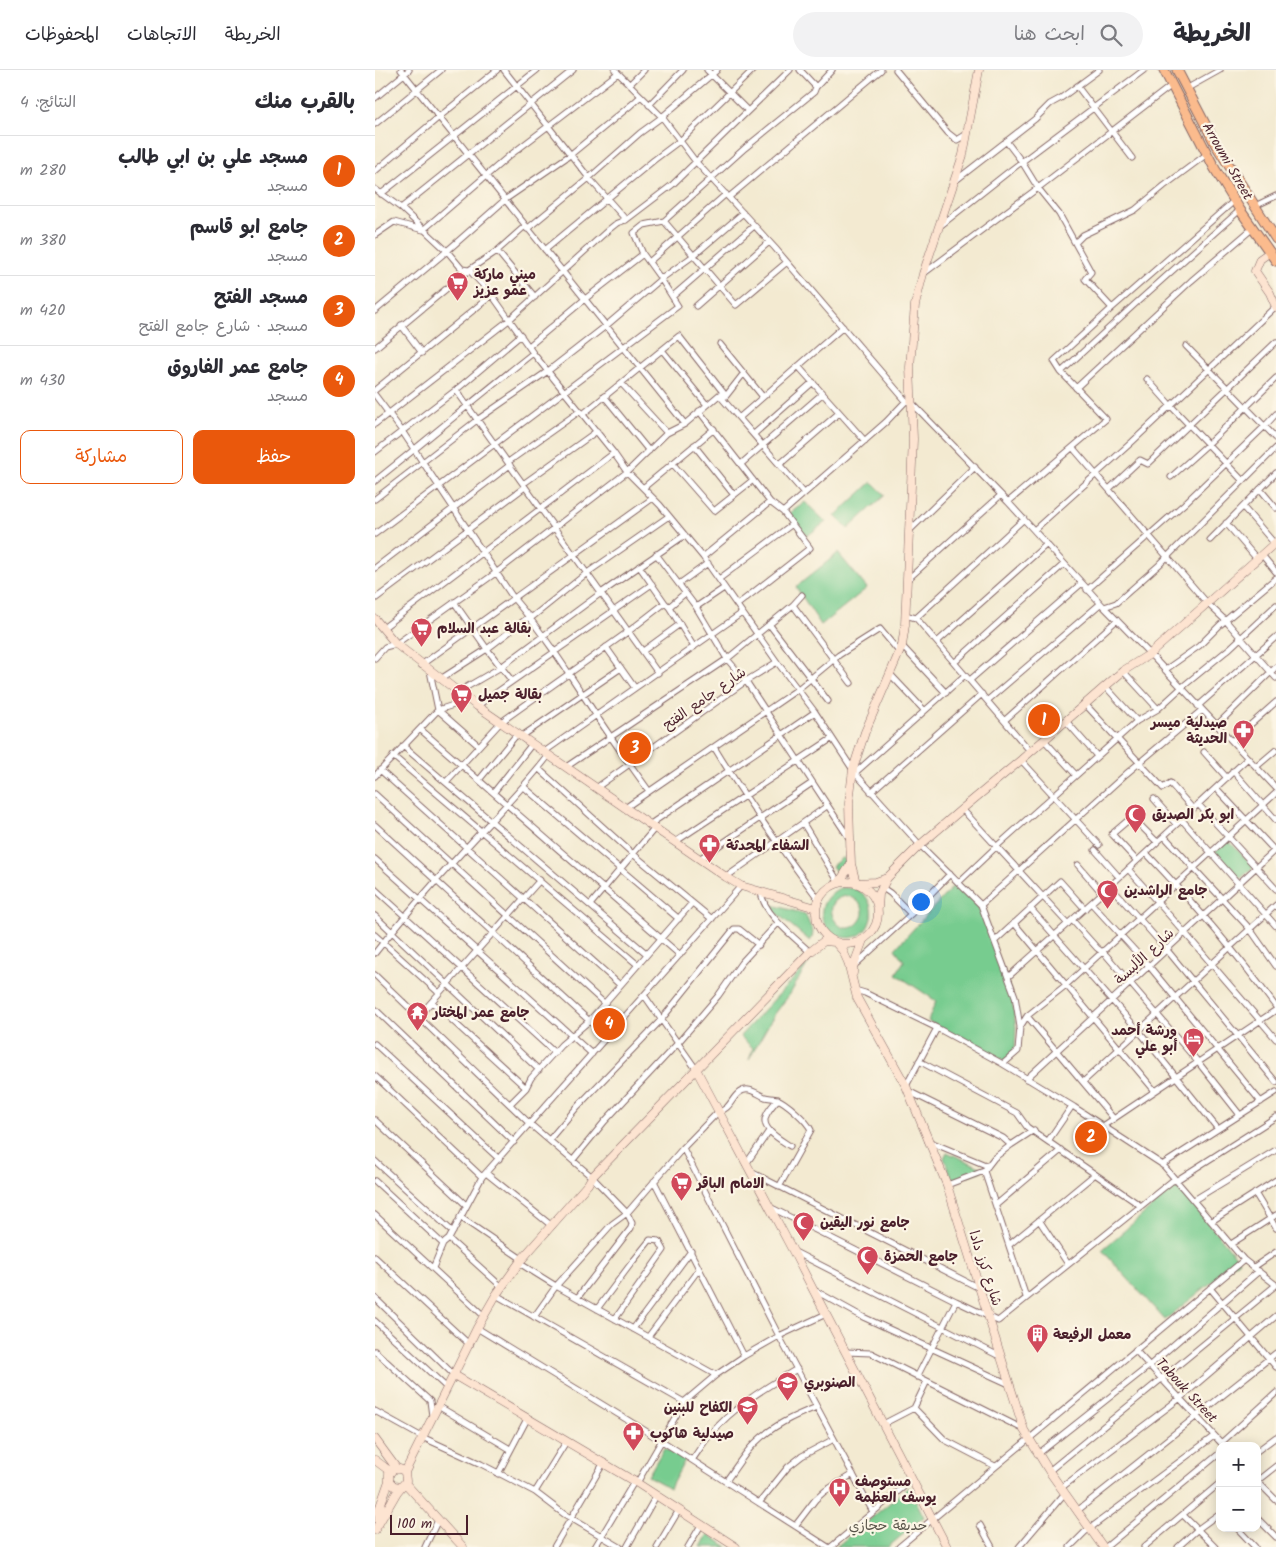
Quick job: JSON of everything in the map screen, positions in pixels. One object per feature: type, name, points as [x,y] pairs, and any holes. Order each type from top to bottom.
[{"type":"main road","points":[[878,908],[871,892],[856,883],[851,864],[849,803],[859,750],[901,650],[907,581],[913,439],[908,401],[915,305],[923,274],[969,133],[979,70]]},
{"type":"main road","name":"Arroumi Street","points":[[1165,70],[1207,154],[1234,201],[1276,261]]},
{"type":"main road","name":"Arroumi Street","points":[[1177,70],[1216,145],[1276,239]]},
{"type":"main road","points":[[1179,100],[1188,92]]},
{"type":"main road","points":[[1270,252],[1260,259],[1255,271],[1270,293],[1276,307]]},
{"type":"main road","points":[[376,1524],[389,1478],[398,1471],[422,1437],[477,1328],[496,1295],[521,1261],[592,1178],[813,949],[824,941],[849,944],[863,940],[870,935],[877,922],[881,887],[887,878],[920,846],[962,808],[1031,752],[1105,686],[1123,671],[1150,654],[1275,542]]},
{"type":"main road","points":[[376,620],[396,644],[421,665],[442,678],[477,706],[726,877],[741,886],[818,904]]},
{"type":"main road","points":[[839,883],[851,864]]},
{"type":"main road","points":[[855,990],[848,962],[835,942],[825,935],[819,926],[816,917],[818,904],[824,892],[831,886],[839,883],[876,882],[887,878]]},
{"type":"main road","points":[[813,949],[819,937],[819,926]]},
{"type":"main road","points":[[855,990],[853,967],[863,940]]},
{"type":"main road","name":"شارع كرز دادا","points":[[855,990],[857,998],[907,1088],[947,1185],[1024,1430],[1049,1471],[1105,1547]]},
{"type":"main road","points":[[696,1069],[770,1206],[947,1547]]},
{"type":"main road","points":[[454,1374],[636,1483],[734,1547]]},
{"type":"main road","points":[[375,1439],[398,1471]]},
{"type":"main road","points":[[375,1460],[398,1471],[407,1478],[376,1524]]},
{"type":"main road","points":[[389,1481],[394,1486],[403,1485]]},
{"type":"main road","points":[[403,1485],[439,1520],[463,1547]]},
{"type":"street","points":[[375,124],[441,70]]},
{"type":"street","points":[[375,171],[439,116],[497,70]]},
{"type":"street","points":[[503,70],[589,178],[626,220]]},
{"type":"street","points":[[381,194],[454,135],[517,88],[537,70]]},
{"type":"street","points":[[401,208],[573,70]]},
{"type":"street","points":[[630,84],[644,70]]},
{"type":"street","points":[[649,105],[683,70]]},
{"type":"street","points":[[707,70],[747,110]]},
{"type":"street","points":[[375,348],[469,270],[497,251],[589,178],[640,133],[662,117],[717,70]]},
{"type":"street","points":[[545,250],[606,198],[679,141],[753,70]]},
{"type":"street","points":[[375,424],[509,320],[607,230],[617,223],[626,220],[672,185],[789,70]]},
{"type":"street","points":[[800,70],[816,87]]},
{"type":"street","points":[[375,534],[678,306],[643,254],[634,233],[644,225],[664,221],[745,148],[814,92],[816,87],[832,70]]},
{"type":"street","points":[[649,262],[881,70]]},
{"type":"street","points":[[896,70],[948,133],[957,140],[969,133]]},
{"type":"street","points":[[954,182],[1035,120],[1050,104],[1099,70]]},
{"type":"street","points":[[939,227],[1144,70]]},
{"type":"street","points":[[1188,92],[1220,70]]},
{"type":"street","points":[[375,98],[405,71],[417,89],[506,199],[526,227],[685,424]]},
{"type":"street","points":[[423,230],[486,176],[616,72],[662,117],[696,162],[787,262],[908,401],[1001,494],[1087,590],[1276,788]]},
{"type":"street","points":[[923,274],[1172,85]]},
{"type":"street","points":[[1077,86],[1132,158]]},
{"type":"street","points":[[375,311],[506,199],[571,155],[641,96]]},
{"type":"street","points":[[1006,141],[1038,188],[1059,214],[1091,272],[1085,279],[1112,308]]},
{"type":"street","points":[[1075,243],[1083,235],[1135,210],[1163,186],[1207,154]]},
{"type":"street","points":[[375,188],[401,208],[447,251],[462,269],[469,270],[492,295],[533,353],[597,431],[627,472],[653,498],[708,563],[777,662],[815,712],[831,739],[854,771],[920,846],[981,905],[1015,996],[1020,1027],[1018,1051],[1003,1064]]},
{"type":"street","points":[[1254,206],[1276,196]]},
{"type":"street","points":[[1008,502],[1106,419],[1061,372],[1054,361],[1234,201]]},
{"type":"street","points":[[1061,372],[1240,210]]},
{"type":"street","points":[[375,500],[477,420],[548,371],[607,325],[743,213]]},
{"type":"street","points":[[664,221],[736,306],[787,262]]},
{"type":"street","points":[[375,235],[394,222],[423,230]]},
{"type":"street","points":[[673,296],[754,226]]},
{"type":"street","points":[[1076,388],[1191,281],[1253,228]]},
{"type":"street","points":[[696,306],[769,242]]},
{"type":"street","points":[[497,251],[535,297]]},
{"type":"street","points":[[529,346],[643,254]]},
{"type":"street","points":[[375,390],[492,295]]},
{"type":"street","points":[[1034,530],[1171,406],[1276,307]]},
{"type":"street","points":[[401,325],[422,353]]},
{"type":"street","points":[[739,418],[843,327]]},
{"type":"street","points":[[375,452],[456,390],[521,335]]},
{"type":"street","points":[[375,568],[454,509],[509,463],[582,413],[679,336],[726,396]]},
{"type":"street","points":[[1109,489],[1140,460],[1148,464],[1276,342]]},
{"type":"street","points":[[720,344],[763,396]]},
{"type":"street","points":[[1186,346],[1276,438]]},
{"type":"street","points":[[661,350],[707,405]]},
{"type":"street","points":[[375,482],[466,405],[533,353]]},
{"type":"street","points":[[798,366],[865,440]]},
{"type":"street","points":[[726,396],[744,374]]},
{"type":"street","points":[[1171,477],[1276,378]]},
{"type":"street","points":[[1147,380],[1243,481]]},
{"type":"street","points":[[754,434],[813,382]]},
{"type":"street","points":[[621,383],[667,434]]},
{"type":"street","points":[[456,390],[658,673]]},
{"type":"street","points":[[375,394],[515,599],[570,673],[596,716],[649,791]]},
{"type":"street","points":[[741,464],[823,394]]},
{"type":"street","points":[[375,658],[385,648],[396,644],[555,528],[627,472],[667,434],[685,424],[719,395],[726,396]]},
{"type":"street","points":[[719,395],[781,464],[804,493]]},
{"type":"street","points":[[604,396],[649,451]]},
{"type":"street","points":[[783,512],[908,401]]},
{"type":"street","points":[[699,411],[770,502],[783,512],[810,548],[737,605]]},
{"type":"street","points":[[781,464],[839,413]]},
{"type":"street","points":[[1087,590],[1184,504],[1265,427],[1276,414]]},
{"type":"street","points":[[643,488],[714,429]]},
{"type":"street","points":[[375,599],[597,431]]},
{"type":"street","points":[[695,445],[734,495]]},
{"type":"street","points":[[1073,448],[1208,604],[1226,621],[1276,678]]},
{"type":"street","points":[[987,700],[1102,606],[1116,603],[1167,557],[1276,448]]},
{"type":"street","points":[[383,628],[614,453]]},
{"type":"street","points":[[672,463],[714,511],[753,480]]},
{"type":"street","points":[[909,532],[975,467]]},
{"type":"street","points":[[1210,540],[1276,473]]},
{"type":"street","points":[[1260,489],[1276,508]]},
{"type":"street","points":[[907,581],[1001,494]]},
{"type":"street","points":[[421,665],[653,498]]},
{"type":"street","points":[[703,557],[770,502]]},
{"type":"street","points":[[1243,507],[1275,542]]},
{"type":"street","points":[[442,678],[487,649],[587,573],[669,516]]},
{"type":"street","points":[[916,618],[1024,519]]},
{"type":"street","points":[[1226,523],[1276,572]]},
{"type":"street","points":[[719,579],[791,525]]},
{"type":"street","points":[[458,692],[501,667],[601,593],[685,535]]},
{"type":"street","points":[[937,642],[1047,544]]},
{"type":"street","points":[[656,554],[696,607],[713,632],[727,659],[746,681],[812,784],[850,838]]},
{"type":"street","points":[[679,584],[708,563]]},
{"type":"street","points":[[955,662],[1064,564]]},
{"type":"street","points":[[639,566],[694,646]]},
{"type":"street","points":[[1165,670],[1199,646],[1220,625],[1276,578]]},
{"type":"street","points":[[970,680],[1082,583]]},
{"type":"street","points":[[477,706],[652,584]]},
{"type":"street","points":[[696,607],[724,588]]},
{"type":"street","points":[[446,782],[501,722],[685,593]]},
{"type":"street","points":[[566,767],[727,659],[793,605],[802,594]]},
{"type":"street","points":[[454,602],[512,681]]},
{"type":"street","points":[[793,605],[851,683]]},
{"type":"street","points":[[959,882],[1117,738],[1137,721],[1159,709],[1276,605]]},
{"type":"street","points":[[375,954],[420,899],[524,787],[539,769],[547,754],[596,716],[742,612]]},
{"type":"street","points":[[905,614],[916,618],[1031,752]]},
{"type":"street","points":[[375,631],[377,629],[376,620]]},
{"type":"street","points":[[1005,720],[1117,620]]},
{"type":"street","points":[[643,651],[680,624]]},
{"type":"street","points":[[769,624],[828,701]]},
{"type":"street","points":[[625,808],[798,689],[833,660],[880,629],[946,693]]},
{"type":"street","points":[[981,905],[1126,774],[1141,763],[1276,637]]},
{"type":"street","points":[[606,647],[635,688]]},
{"type":"street","name":"شارع جامع الفتح","points":[[596,788],[746,681],[777,662]]},
{"type":"street","points":[[1217,725],[1276,667]]},
{"type":"street","points":[[479,780],[520,735],[621,668]]},
{"type":"street","points":[[430,671],[438,710],[479,746]]},
{"type":"street","points":[[1123,671],[1159,709]]},
{"type":"street","points":[[890,674],[924,710]]},
{"type":"street","points":[[854,771],[946,693],[965,674]]},
{"type":"street","points":[[1105,686],[1137,721]]},
{"type":"street","points":[[871,792],[982,694]]},
{"type":"street","points":[[375,776],[438,710],[469,700]]},
{"type":"street","points":[[1232,741],[1276,702]]},
{"type":"street","points":[[1085,704],[1163,788],[1170,783],[1196,806],[1257,867],[1276,889]]},
{"type":"street","points":[[590,905],[633,854],[652,827],[730,770],[815,712]]},
{"type":"street","points":[[1066,721],[1097,756]]},
{"type":"street","points":[[420,728],[680,955]]},
{"type":"street","points":[[675,842],[831,739]]},
{"type":"street","points":[[1044,740],[1076,775]]},
{"type":"street","points":[[494,792],[533,744]]},
{"type":"street","points":[[403,746],[647,954]]},
{"type":"street","points":[[714,747],[759,819],[818,904]]},
{"type":"street","points":[[1257,767],[1276,750]]},
{"type":"street","points":[[1204,752],[1227,778]]},
{"type":"street","points":[[393,756],[638,965]]},
{"type":"street","points":[[1008,977],[1103,893],[1248,758]]},
{"type":"street","points":[[1021,760],[1075,820],[1119,878]]},
{"type":"street","points":[[539,769],[633,854],[712,919]]},
{"type":"street","points":[[380,770],[620,985]]},
{"type":"street","points":[[1233,771],[1276,820]]},
{"type":"street","points":[[699,859],[812,784]]},
{"type":"street","points":[[524,787],[679,919]]},
{"type":"street","points":[[1216,788],[1276,850]]},
{"type":"street","points":[[1020,1027],[1027,1016],[1102,952],[1276,792]]},
{"type":"street","points":[[375,794],[604,1003]]},
{"type":"street","points":[[1154,799],[1177,824]]},
{"type":"street","points":[[726,877],[827,806]]},
{"type":"street","points":[[962,808],[1043,896],[1106,954],[1241,1115]]},
{"type":"street","points":[[1137,861],[1112,834],[1132,817],[1157,842]]},
{"type":"street","points":[[1182,820],[1276,926]]},
{"type":"street","points":[[803,824],[839,883]]},
{"type":"street","points":[[375,825],[607,1037]]},
{"type":"street","points":[[1164,836],[1250,929],[1276,966]]},
{"type":"street","name":"شارع الألبسة","points":[[1026,1079],[1276,850]]},
{"type":"street","points":[[1103,1126],[1219,1049],[1276,1008],[1204,916],[1146,853]]},
{"type":"street","points":[[375,859],[592,1054]]},
{"type":"street","points":[[1078,865],[1103,893]]},
{"type":"street","points":[[1128,870],[1212,964],[1276,1040]]},
{"type":"street","points":[[853,967],[911,914],[950,874]]},
{"type":"street","points":[[419,1017],[540,880]]},
{"type":"street","points":[[995,941],[1060,881],[1085,909]]},
{"type":"street","points":[[433,1268],[443,1244],[449,1239],[484,1175],[741,886]]},
{"type":"street","points":[[1110,886],[1167,950],[1276,1082]]},
{"type":"street","points":[[881,887],[890,893],[911,914]]},
{"type":"street","points":[[375,889],[555,1053]]},
{"type":"street","points":[[761,891],[763,902],[778,923],[813,949]]},
{"type":"street","points":[[511,1103],[526,1088],[531,1078],[589,1020],[693,903]]},
{"type":"street","points":[[1091,903],[1176,997],[1261,1102]]},
{"type":"street","points":[[1083,1082],[1276,905]]},
{"type":"street","points":[[1030,908],[1139,1031],[1218,1129]]},
{"type":"street","points":[[375,916],[539,1070]]},
{"type":"street","points":[[573,1160],[605,1121],[677,1044],[718,996],[741,963],[778,923]]},
{"type":"street","points":[[1014,923],[1155,1092]]},
{"type":"street","points":[[549,1140],[578,1106],[661,1020],[735,929],[759,945]]},
{"type":"street","points":[[375,935],[439,993]]},
{"type":"street","points":[[375,975],[627,1213],[632,1223],[631,1228],[578,1297]]},
{"type":"street","points":[[855,990],[937,1028],[1003,1064],[1072,1106],[1162,1165],[1177,1180],[1244,1260],[1276,1285],[1049,1471]]},
{"type":"street","points":[[644,995],[696,1069]]},
{"type":"street","points":[[432,1002],[526,1088]]},
{"type":"street","points":[[375,1009],[514,1142]]},
{"type":"street","points":[[1027,1016],[1114,1119]]},
{"type":"street","points":[[937,1028],[907,1088],[989,1131],[1011,1145]]},
{"type":"street","points":[[375,1044],[499,1159]]},
{"type":"street","points":[[919,1061],[1017,1113],[1027,1127],[1141,1206]]},
{"type":"street","points":[[375,1076],[484,1175],[552,1226]]},
{"type":"street","points":[[534,1317],[557,1286],[612,1224],[627,1213],[683,1148],[718,1112],[724,1111],[733,1102],[739,1092],[747,1089],[757,1092],[766,1098],[778,1099],[798,1114],[811,1130],[779,1187]]},
{"type":"street","points":[[1162,1165],[1276,1092]]},
{"type":"street","points":[[778,1099],[765,1116],[765,1123],[769,1131],[790,1146]]},
{"type":"street","points":[[1048,1141],[1072,1106]]},
{"type":"street","points":[[770,1206],[998,1321],[1172,1181],[1177,1180],[1276,1117]]},
{"type":"street","points":[[375,1120],[466,1205]]},
{"type":"street","points":[[947,1185],[986,1169],[994,1158],[1033,1130]]},
{"type":"street","points":[[746,1164],[769,1131]]},
{"type":"street","points":[[928,1141],[986,1169],[1026,1297]]},
{"type":"street","points":[[683,1148],[779,1336],[873,1512]]},
{"type":"street","points":[[996,1205],[1061,1150]]},
{"type":"street","points":[[1194,1200],[1276,1150]]},
{"type":"street","points":[[375,1161],[453,1232]]},
{"type":"street","points":[[751,1172],[980,1288]]},
{"type":"street","points":[[1009,1245],[1094,1175]]},
{"type":"street","points":[[1212,1221],[1276,1180]]},
{"type":"street","points":[[375,1181],[443,1244]]},
{"type":"street","points":[[654,1181],[743,1356]]},
{"type":"street","points":[[1255,1193],[1276,1228]]},
{"type":"street","points":[[375,1215],[484,1316]]},
{"type":"street","points":[[1231,1244],[1276,1215]]},
{"type":"street","points":[[460,1217],[557,1286],[716,1375]]},
{"type":"street","points":[[1039,1220],[1068,1264]]},
{"type":"street","points":[[449,1239],[502,1287]]},
{"type":"street","points":[[597,1309],[650,1240],[659,1241],[664,1250],[615,1319]]},
{"type":"street","points":[[633,1329],[691,1251]]},
{"type":"street","points":[[793,1251],[1001,1357]]},
{"type":"street","points":[[1254,1267],[1276,1252]]},
{"type":"street","points":[[375,1257],[470,1345]]},
{"type":"street","points":[[899,1547],[1244,1260]]},
{"type":"street","points":[[648,1337],[699,1269]]},
{"type":"street","points":[[1038,1454],[1149,1366],[1259,1271]]},
{"type":"street","points":[[1210,1288],[1276,1367]]},
{"type":"street","points":[[813,1290],[863,1317],[1009,1384]]},
{"type":"street","points":[[496,1295],[684,1402]]},
{"type":"street","points":[[375,1298],[454,1374]]},
{"type":"street","points":[[917,1377],[956,1301]]},
{"type":"street","points":[[595,1547],[662,1441],[684,1402],[716,1375],[743,1356],[779,1336],[826,1314]]},
{"type":"street","points":[[1019,1547],[1063,1491],[1179,1398],[1276,1316]]},
{"type":"street","points":[[375,1321],[447,1388]]},
{"type":"street","points":[[477,1328],[662,1441],[830,1547],[912,1480]]},
{"type":"street","name":"Tabouk Street","points":[[1135,1350],[1220,1442]]},
{"type":"street","points":[[375,1351],[430,1401],[432,1416]]},
{"type":"street","points":[[846,1352],[871,1353],[1024,1430]]},
{"type":"street","points":[[1077,1511],[1276,1353]]},
{"type":"street","points":[[692,1460],[711,1434],[741,1406],[764,1388],[797,1369]]},
{"type":"street","points":[[883,1424],[914,1408],[927,1381]]},
{"type":"street","points":[[1224,1442],[1276,1393]]},
{"type":"street","points":[[438,1406],[510,1448]]},
{"type":"street","points":[[725,1482],[753,1445],[777,1425],[817,1407]]},
{"type":"street","points":[[914,1408],[945,1440],[995,1466]]},
{"type":"street","points":[[375,1411],[422,1437],[481,1464],[535,1492],[559,1508],[564,1514],[620,1547]]},
{"type":"street","points":[[498,1474],[527,1418]]},
{"type":"street","points":[[1070,1547],[1079,1537],[1214,1436]]},
{"type":"street","points":[[1261,1449],[1276,1437]]},
{"type":"street","points":[[759,1503],[788,1467],[802,1456],[834,1439]]},
{"type":"street","points":[[535,1492],[566,1442]]},
{"type":"street","points":[[1105,1547],[1216,1456]]},
{"type":"street","points":[[554,1547],[603,1464]]},
{"type":"street","points":[[1261,1478],[1276,1466]]},
{"type":"street","points":[[795,1526],[815,1500],[825,1491],[853,1474]]},
{"type":"street","points":[[1261,1485],[1276,1500]]},
{"type":"street","points":[[1144,1547],[1216,1486]]},
{"type":"street","points":[[627,1547],[656,1496]]},
{"type":"street","points":[[657,1547],[679,1510]]},
{"type":"street","points":[[1183,1515],[1215,1547]]},
{"type":"street","points":[[1178,1547],[1216,1516]]},
{"type":"street","points":[[425,1547],[439,1520]]},
{"type":"street","points":[[1261,1522],[1276,1537]]},
{"type":"street","points":[[688,1547],[701,1525]]},
{"type":"street","points":[[980,1525],[992,1547]]},
{"type":"street","points":[[1241,1532],[1255,1547]]},
{"type":"green space","points":[[872,482],[885,495],[848,529],[835,516]]},
{"type":"green space","points":[[805,502],[826,522],[807,536],[789,514]]},
{"type":"green space","points":[[838,553],[867,588],[821,625],[796,587]]},
{"type":"green space","points":[[1228,840],[1254,867],[1240,879],[1215,852]]},
{"type":"green space","points":[[843,857],[848,864],[837,873],[832,866]]},
{"type":"green space","points":[[956,883],[978,906],[1011,993],[1016,1027],[1015,1050],[1003,1064],[1002,1060],[928,1021],[936,1001],[896,974],[904,961],[895,949]]},
{"type":"green space","points":[[840,888],[854,889],[864,895],[870,903],[871,914],[869,924],[863,932],[854,937],[837,936],[829,930],[823,920],[822,909],[826,899]],"holes":[[[847,896],[859,902],[863,909],[863,914],[859,922],[852,927],[845,928],[834,919],[833,905],[838,899]]]},
{"type":"green space","points":[[769,904],[805,914],[813,932],[810,941],[768,906]]},
{"type":"green space","points":[[808,963],[790,994],[774,1015],[749,1059],[753,1048],[740,1036]]},
{"type":"green space","points":[[947,1152],[982,1168],[981,1171],[953,1181],[944,1158]]},
{"type":"green space","points":[[1177,1185],[1239,1260],[1165,1320],[1102,1250]]},
{"type":"green space","points":[[664,1448],[685,1460],[670,1488],[648,1476]]},
{"type":"green space","name":"حديقة حجازي","points":[[909,1487],[924,1517],[888,1547],[836,1547]]},
{"type":"green space","points":[[708,1534],[728,1547],[701,1547]]},
{"type":"place","name":"ميني ماركة عمو عزيز","points":[[458,301]]},
{"type":"place","name":"بقالة عبد السلام","points":[[421,647]]},
{"type":"place","name":"بقالة جميل","points":[[462,713]]},
{"type":"place","name":"مسجد علي بن ابي طالب","points":[[1044,720]]},
{"type":"place","name":"مسجد الفتح","points":[[635,748]]},
{"type":"place","name":"صيدلية ميسر الحديثة","points":[[1243,749]]},
{"type":"place","name":"ابو بكر الصديق","points":[[1136,833]]},
{"type":"place","name":"الشفاء المحدثة","points":[[710,864]]},
{"type":"place","name":"جامع الراشدين","points":[[1108,909]]},
{"type":"place","name":"جامع عمر الفاروق","points":[[609,1024]]},
{"type":"place","name":"جامع عمر المختار","points":[[417,1031]]},
{"type":"place","name":"ورشة أحمد أبو علي","points":[[1193,1057]]},
{"type":"place","name":"جامع ابو قاسم","points":[[1091,1137]]},
{"type":"place","name":"الامام الباقر","points":[[681,1202]]},
{"type":"place","name":"جامع نور اليقين","points":[[804,1241]]},
{"type":"place","name":"جامع الحمزة","points":[[868,1275]]},
{"type":"place","name":"معمل الرفيعة","points":[[1037,1353]]},
{"type":"place","name":"الصنوبري","points":[[788,1401]]},
{"type":"place","name":"الكفاح للبنين","points":[[748,1426]]},
{"type":"place","name":"صيدلية هاكوب","points":[[634,1452]]},
{"type":"place","name":"مستوصف يوسف العظمة","points":[[839,1508]]}]
